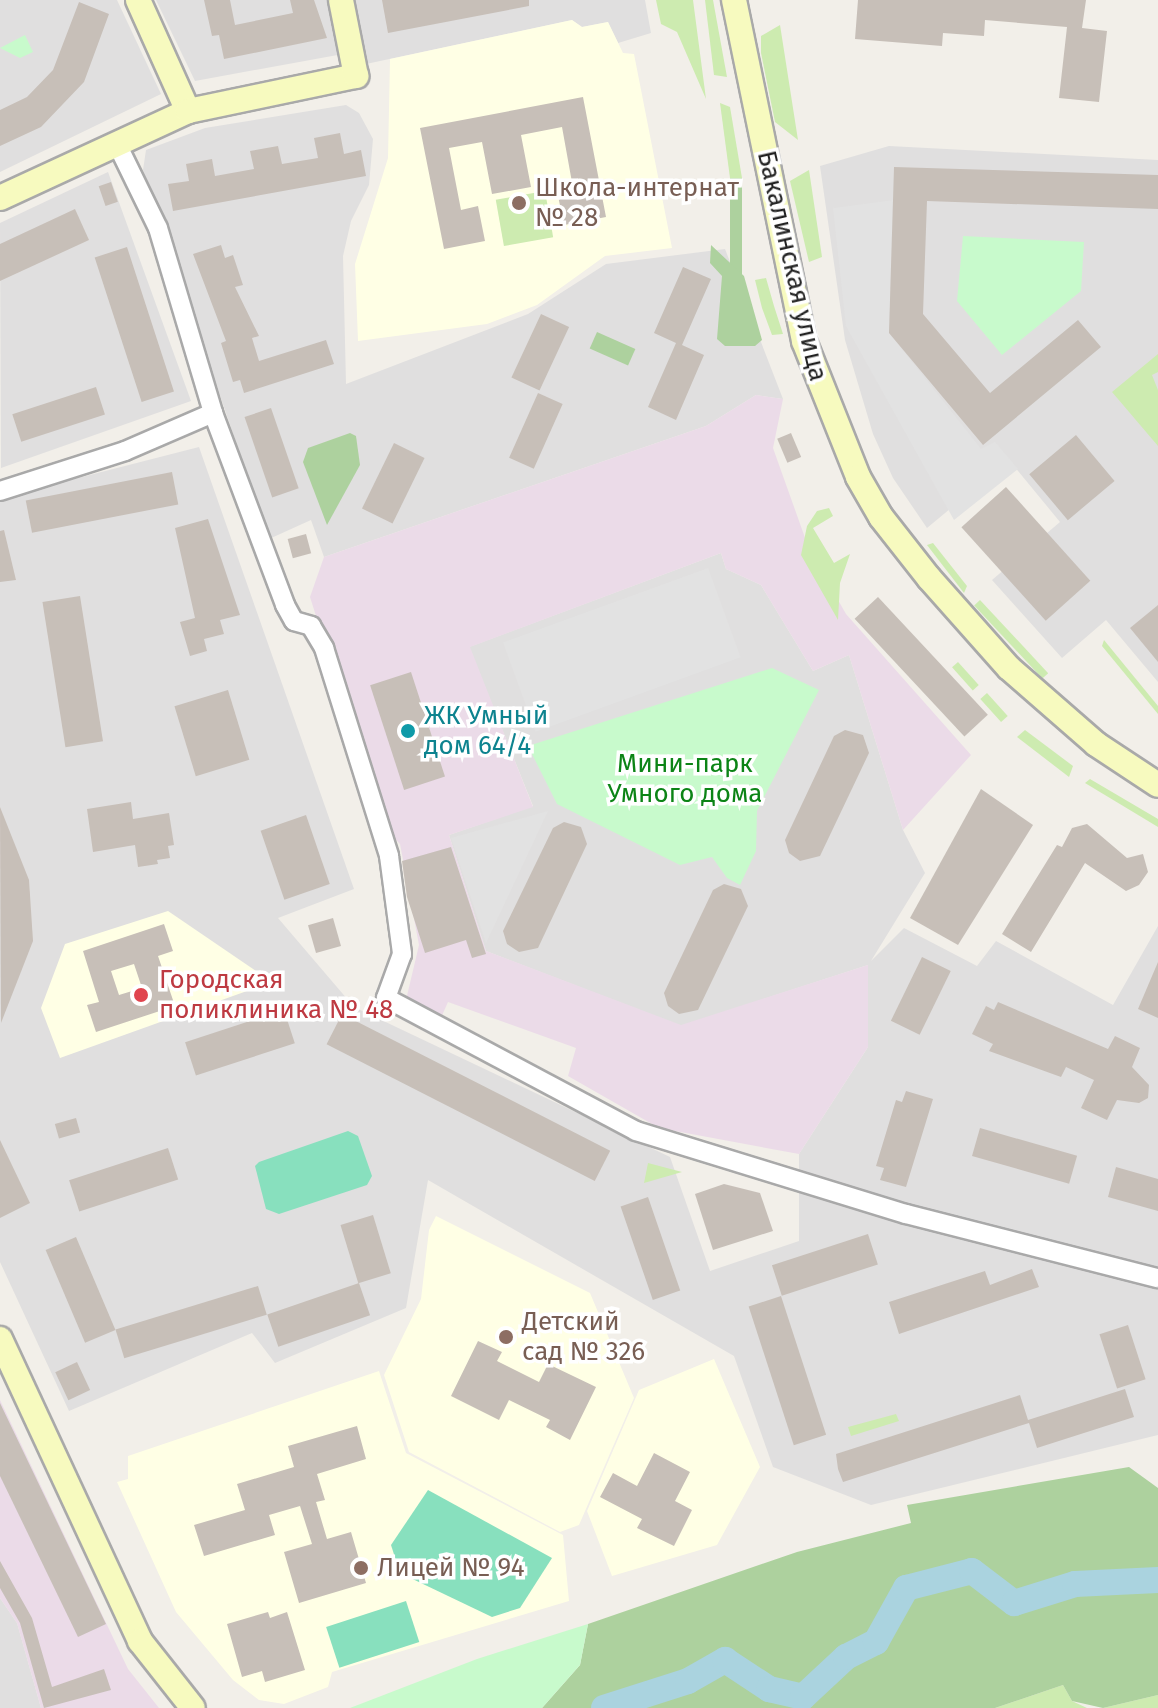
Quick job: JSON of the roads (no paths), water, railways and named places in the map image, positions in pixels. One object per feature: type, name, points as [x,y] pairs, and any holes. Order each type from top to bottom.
[{"type":"main road","points":[[138,0],[188,111]]},
{"type":"main road","points":[[0,198],[188,111],[356,76],[341,0]]},
{"type":"main road","name":"Бакалинская улица","points":[[734,0],[804,341],[858,477],[914,559],[1009,668],[1096,744],[1158,785]]},
{"type":"main road","points":[[0,1339],[140,1641],[193,1708]]},
{"type":"street","points":[[117,144],[158,228],[213,413],[285,605],[294,621],[311,626],[324,648],[389,856],[402,954],[386,998],[636,1131],[913,1216],[1158,1278]]},
{"type":"street","points":[[0,491],[125,451],[213,413]]},
{"type":"waterway","points":[[604,1708],[688,1681],[725,1660],[769,1689],[803,1697],[846,1657],[876,1642],[906,1588],[972,1571],[1014,1603],[1075,1584],[1158,1580]]},
{"type":"place","name":"Школа-интернат № 28","points":[[519,203]]},
{"type":"place","name":"ЖК Умный дом 64/4","points":[[408,731]]},
{"type":"place","name":"Городская поликлиника № 48","points":[[141,995]]},
{"type":"place","name":"Детский сад № 326","points":[[506,1337]]},
{"type":"place","name":"Лицей № 94","points":[[361,1568]]},
{"type":"park label","name":"Мини-парк Умного дома","points":[[685,779]]}]
